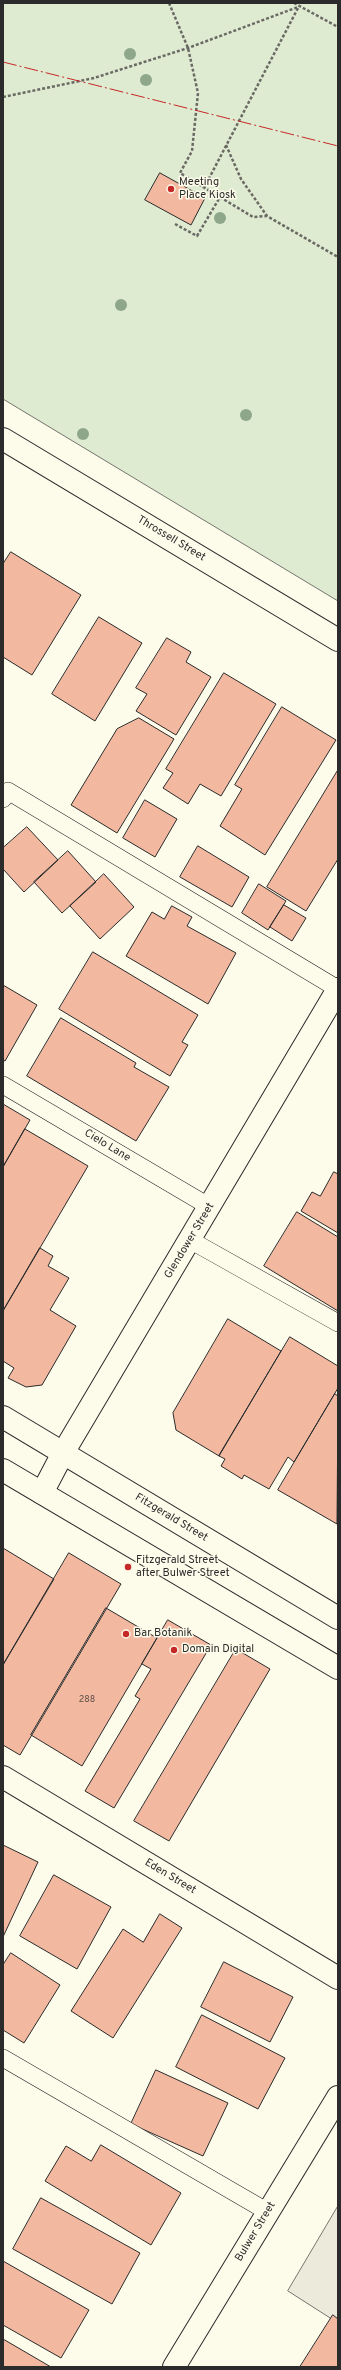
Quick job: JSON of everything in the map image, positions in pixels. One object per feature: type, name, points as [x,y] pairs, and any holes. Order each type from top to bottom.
[{"type":"street","name":"Throssell Street","points":[[3,439],[338,640]]},
{"type":"street","name":"Glendower Street","points":[[42,1493],[63,1454],[338,989]]},
{"type":"street","name":"Fitzgerald Street","points":[[3,1417],[338,1618]]},
{"type":"street","points":[[3,1470],[338,1668]]},
{"type":"street","name":"Eden Street","points":[[3,1777],[338,1978]]},
{"type":"street","name":"Bulwer Street","points":[[174,2367],[338,2097]]},
{"type":"lane","points":[[3,799],[8,791],[338,989]]},
{"type":"lane","name":"Cielo Lane","points":[[3,1085],[210,1207]]},
{"type":"lane","points":[[190,1240],[338,1323]]},
{"type":"lane","points":[[3,2058],[268,2212]]},
{"type":"path","points":[[168,3],[188,48],[198,94],[192,151],[180,173],[253,217],[267,216]]},
{"type":"path","points":[[294,3],[298,7],[338,28]]},
{"type":"path","points":[[3,97],[94,78],[188,48],[298,7]]},
{"type":"path","points":[[204,188],[298,7]]},
{"type":"path","points":[[226,145],[241,179],[267,216],[338,257]]},
{"type":"path","points":[[175,224],[197,236],[220,197]]},
{"type":"green space","points":[[3,3],[338,3],[338,601],[3,399]]},
{"type":"shaded area","points":[[338,2206],[338,2323],[288,2291]]},
{"type":"building","points":[[160,173],[205,198],[191,225],[145,200]]},
{"type":"building","points":[[11,552],[81,595],[32,675],[3,657],[3,564]]},
{"type":"building","points":[[99,617],[142,643],[95,721],[52,694]]},
{"type":"building","points":[[167,638],[191,652],[186,662],[211,677],[176,735],[136,711],[147,694],[136,688]]},
{"type":"building","points":[[224,673],[276,704],[221,796],[200,784],[188,804],[163,788],[173,773],[166,769]]},
{"type":"building","points":[[282,707],[336,740],[265,855],[220,826],[242,789],[235,785]]},
{"type":"building","points":[[139,718],[174,739],[117,833],[71,805],[117,729]]},
{"type":"building","points":[[338,770],[338,859],[306,911],[267,887]]},
{"type":"building","points":[[145,800],[177,819],[155,857],[123,838]]},
{"type":"building","points":[[27,827],[58,860],[24,892],[3,869],[3,848]]},
{"type":"building","points":[[198,846],[249,877],[232,907],[180,877]]},
{"type":"building","points":[[68,851],[96,882],[62,913],[34,882]]},
{"type":"building","points":[[104,874],[134,907],[100,939],[70,906]]},
{"type":"building","points":[[259,884],[286,901],[268,930],[242,913]]},
{"type":"building","points":[[284,905],[306,918],[292,941],[270,927]]},
{"type":"building","points":[[172,906],[192,917],[187,926],[236,953],[208,1004],[126,956],[152,912],[164,919]]},
{"type":"building","points":[[93,952],[198,1015],[182,1042],[188,1045],[170,1076],[59,1009]]},
{"type":"building","points":[[3,985],[37,1005],[5,1061],[3,1060]]},
{"type":"building","points":[[61,1018],[136,1063],[134,1067],[169,1087],[136,1141],[27,1076]]},
{"type":"building","points":[[3,1104],[30,1120],[3,1167]]},
{"type":"building","points":[[25,1129],[88,1166],[3,1311],[3,1167]]},
{"type":"building","points":[[334,1172],[338,1174],[338,1233],[301,1211],[312,1192],[320,1196]]},
{"type":"building","points":[[297,1212],[338,1237],[338,1311],[264,1266]]},
{"type":"building","points":[[40,1248],[53,1256],[48,1266],[69,1278],[50,1310],[76,1326],[42,1385],[26,1387],[8,1378],[14,1368],[3,1361],[3,1311]]},
{"type":"building","points":[[228,1319],[281,1351],[219,1456],[176,1430],[173,1413]]},
{"type":"building","points":[[290,1337],[338,1366],[338,1388],[294,1462],[288,1457],[269,1489],[244,1475],[242,1479],[221,1466],[225,1459],[219,1456]]},
{"type":"building","points":[[335,1394],[338,1396],[337,1524],[278,1490]]},
{"type":"building","points":[[3,1548],[54,1579],[3,1665]]},
{"type":"building","points":[[69,1553],[121,1584],[20,1755],[3,1745],[3,1665]]},
{"type":"building","points":[[106,1608],[157,1638],[82,1766],[31,1735]]},
{"type":"building","points":[[168,1620],[211,1645],[114,1808],[85,1791],[140,1699],[135,1696],[151,1669],[142,1664]]},
{"type":"building","points":[[236,1649],[270,1669],[169,1841],[134,1821]]},
{"type":"building","points":[[3,1845],[38,1862],[3,1937]]},
{"type":"building","points":[[54,1875],[111,1907],[77,1969],[20,1936]]},
{"type":"building","points":[[160,1914],[182,1928],[113,2038],[71,2011],[123,1929],[143,1942]]},
{"type":"building","points":[[11,1953],[60,1985],[24,2043],[3,2030],[3,1965]]},
{"type":"building","points":[[224,1962],[293,1997],[270,2042],[201,2007]]},
{"type":"building","points":[[202,2015],[285,2058],[258,2109],[176,2067]]},
{"type":"building","points":[[156,2070],[228,2103],[203,2156],[131,2124]]},
{"type":"building","points":[[101,2145],[181,2193],[151,2245],[45,2181],[66,2146],[91,2161]]},
{"type":"building","points":[[41,2198],[140,2253],[112,2304],[13,2249]]},
{"type":"building","points":[[3,2261],[89,2310],[61,2358],[3,2325]]},
{"type":"building","points":[[333,2315],[338,2319],[338,2367],[300,2367]]},
{"type":"building","points":[[3,2339],[51,2367],[3,2367]]},
{"type":"power","points":[[3,62],[338,146]]},
{"type":"place","name":"Meeting Place Kiosk","points":[[171,189]]},
{"type":"place","name":"Fitzgerald Street after Bulwer Street","points":[[128,1567]]},
{"type":"place","name":"Bar Botanik","points":[[126,1634]]},
{"type":"place","name":"Domain Digital","points":[[174,1650]]}]
